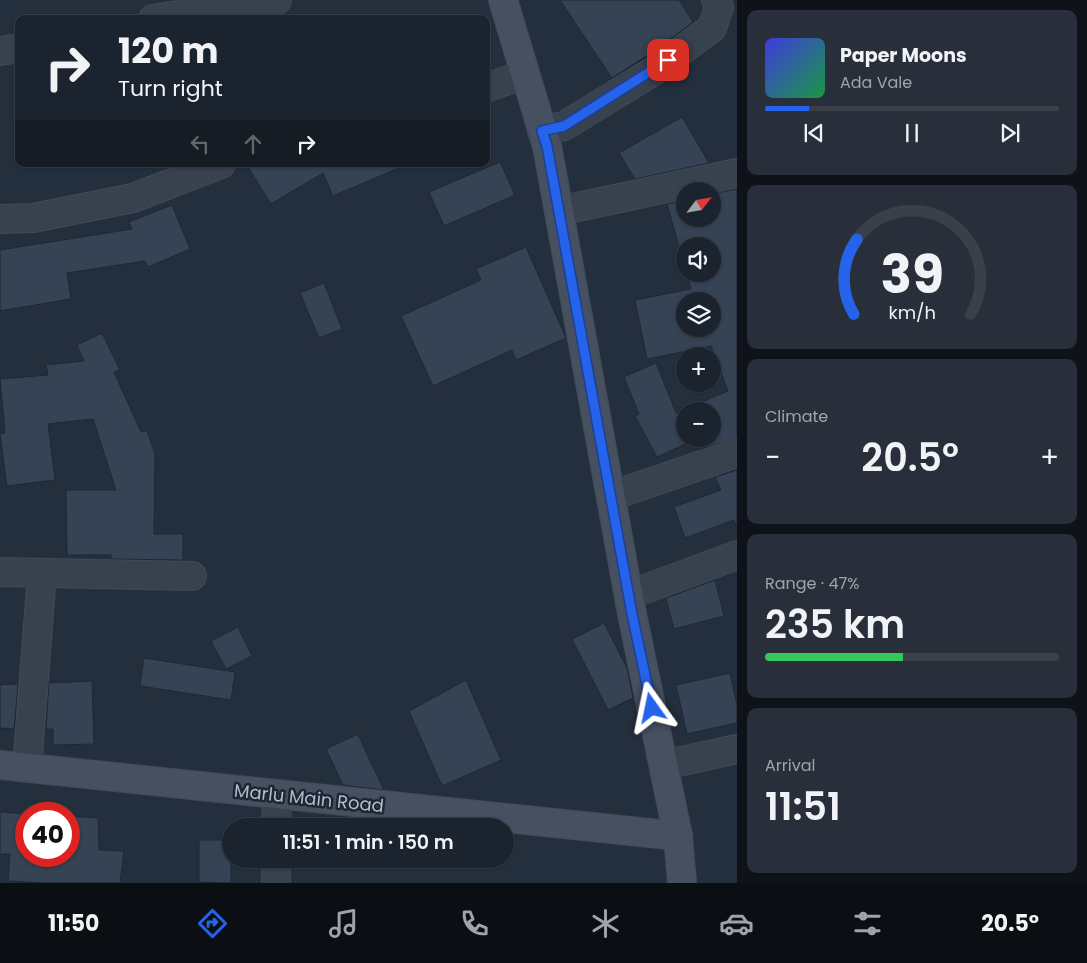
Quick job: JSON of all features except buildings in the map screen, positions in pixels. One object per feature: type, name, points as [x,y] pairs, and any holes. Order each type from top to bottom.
[{"type":"street","points":[[179,15],[277,0]]},
{"type":"street","points":[[503,0],[547,146],[629,595],[678,836],[682,883]]},
{"type":"street","points":[[542,131],[564,126],[654,70],[712,28],[719,7],[716,0]]},
{"type":"street","points":[[0,51],[15,49]]},
{"type":"street","points":[[490,87],[526,74]]},
{"type":"street","points":[[0,219],[33,218],[133,198],[213,167]]},
{"type":"street","points":[[560,211],[737,173]]},
{"type":"street","points":[[611,496],[737,453]]},
{"type":"street","points":[[629,595],[737,555]]},
{"type":"street","points":[[0,572],[192,576]]},
{"type":"street","points":[[28,768],[42,574]]},
{"type":"street","points":[[664,765],[737,749]]},
{"type":"street","name":"Marlu Main Road","points":[[0,765],[678,836]]},
{"type":"street","points":[[276,794],[276,818]]},
{"type":"street","points":[[276,868],[276,883]]},
{"type":"route","points":[[652,708],[632,614],[547,146],[542,131],[564,126],[668,60]]}]
